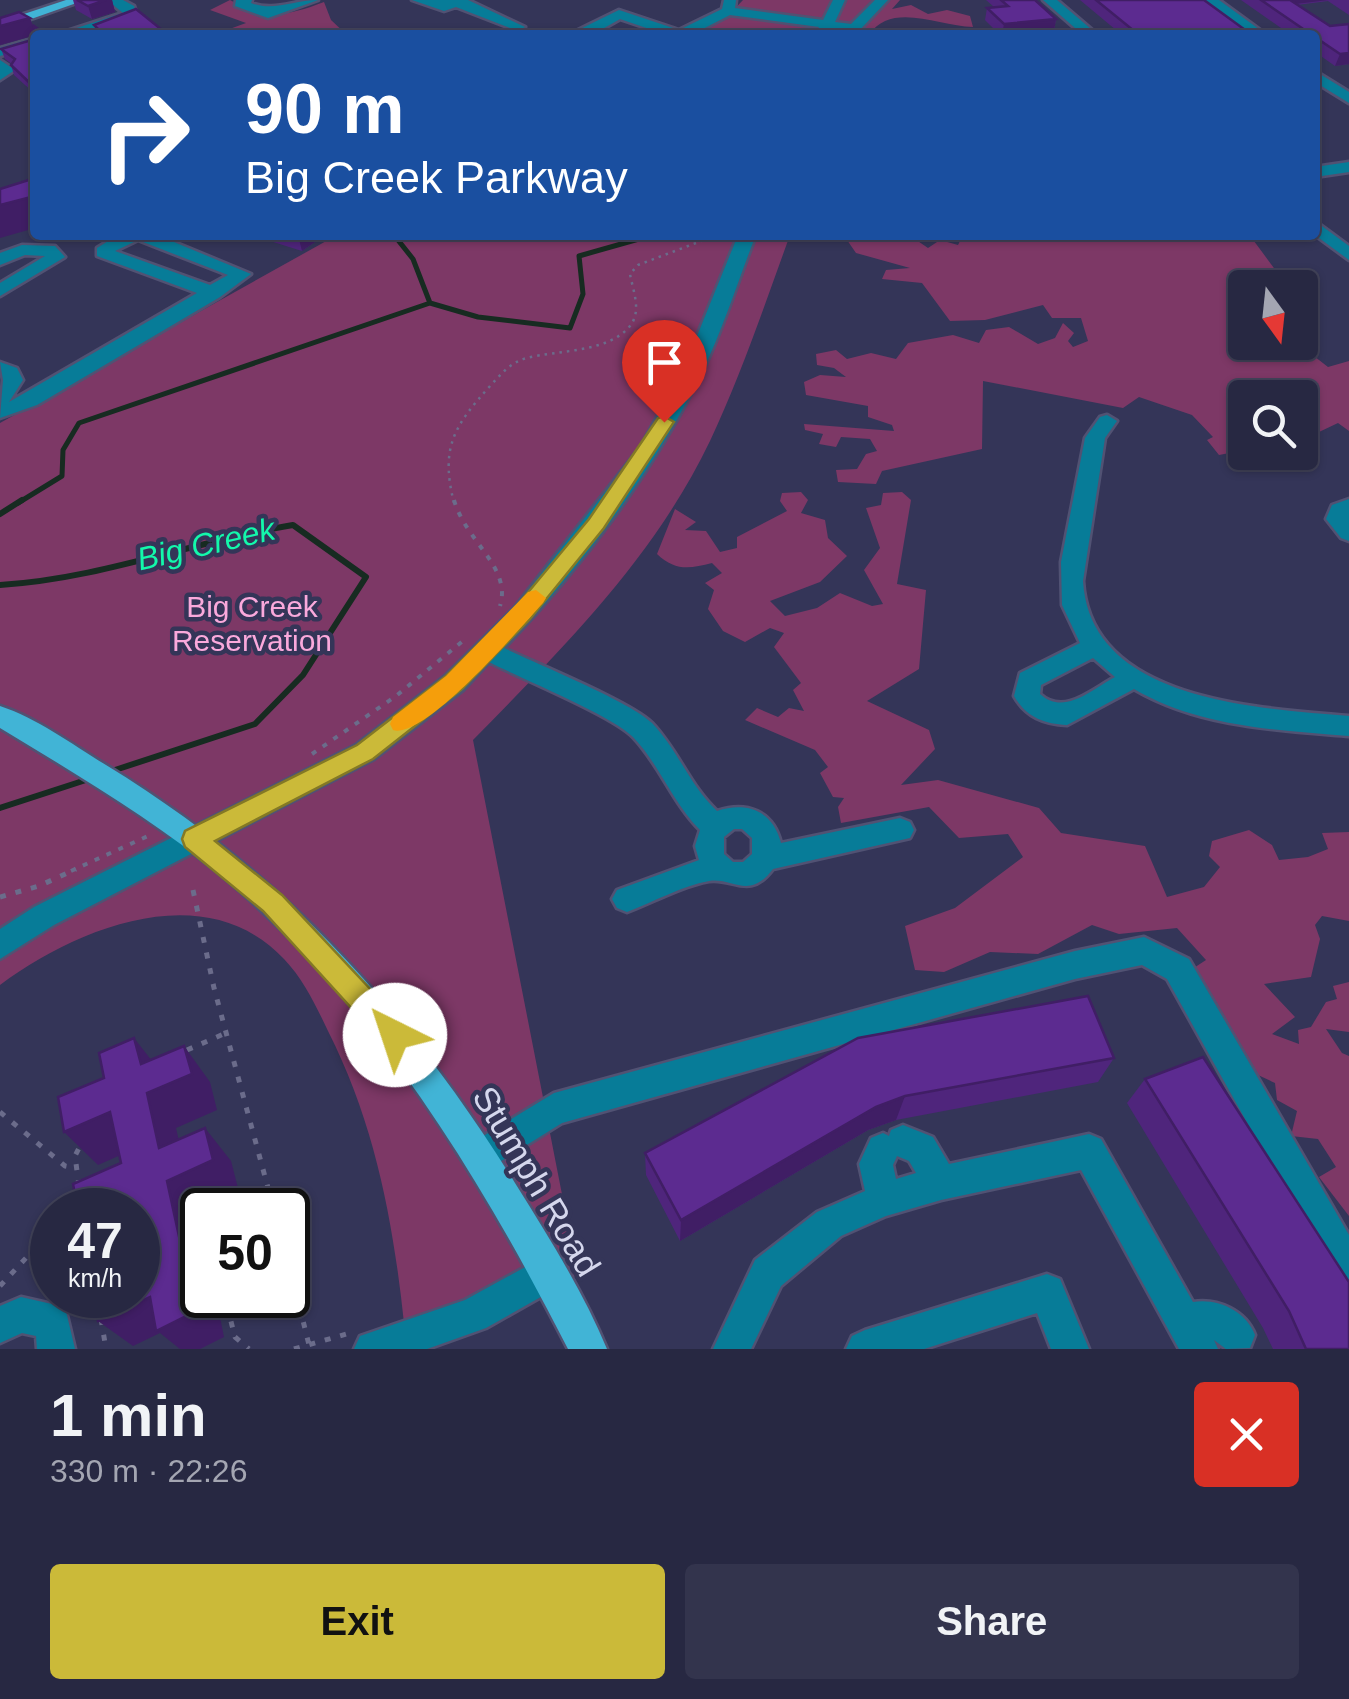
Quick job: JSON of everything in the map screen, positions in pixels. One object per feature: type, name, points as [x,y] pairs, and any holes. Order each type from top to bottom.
[{"type":"main road","points":[[3,22],[62,28],[77,0]]},
{"type":"main road","name":"Stumph Road","points":[[0,716],[194,839],[272,903],[352,985],[395,1035],[482,1156],[588,1349]]},
{"type":"street","points":[[62,28],[130,15],[129,9],[113,0]]},
{"type":"street","points":[[246,0],[240,3],[268,14],[312,0]]},
{"type":"street","points":[[418,0],[444,7],[459,1],[518,27]]},
{"type":"street","points":[[688,30],[729,3],[823,30],[839,0]]},
{"type":"street","points":[[851,30],[882,0]]},
{"type":"street","points":[[1050,0],[1084,30]]},
{"type":"street","points":[[1211,0],[1253,30]]},
{"type":"street","points":[[585,30],[620,14],[666,30]]},
{"type":"street","points":[[0,52],[30,43]]},
{"type":"street","points":[[0,64],[8,70],[0,76]]},
{"type":"street","points":[[1320,78],[1349,99]]},
{"type":"street","points":[[1320,171],[1349,167]]},
{"type":"street","points":[[1320,230],[1349,255]]},
{"type":"street","points":[[120,240],[103,252],[214,293]]},
{"type":"street","points":[[0,412],[30,401],[242,274],[152,240]]},
{"type":"street","points":[[0,946],[44,916],[365,752],[454,682],[480,641],[523,613],[596,524],[650,448],[694,368],[745,240]]},
{"type":"street","points":[[0,260],[37,248],[49,250],[56,257],[0,291]]},
{"type":"street","points":[[0,368],[10,372],[13,380],[0,400]]},
{"type":"street","points":[[1106,421],[1095,438],[1071,594],[1083,628],[1095,646],[1134,678],[1181,702],[1219,713],[1349,726]]},
{"type":"street","points":[[1349,506],[1340,510],[1337,519],[1349,533]]},
{"type":"street","points":[[480,641],[638,725],[664,754],[691,804],[714,827]]},
{"type":"street","points":[[1095,646],[1029,680],[1027,696],[1034,706],[1066,716],[1134,678]]},
{"type":"street","points":[[717,866],[706,851],[706,842],[714,827],[732,819],[751,822],[766,834],[770,850],[766,858]]},
{"type":"street","points":[[627,899],[717,866],[745,872],[766,858],[900,830]]},
{"type":"street","points":[[482,1156],[554,1109],[1074,966],[1144,951],[1178,969],[1349,1269]]},
{"type":"street","points":[[884,1200],[876,1164],[894,1146],[920,1149],[940,1183]]},
{"type":"street","points":[[732,1349],[768,1272],[830,1224],[884,1200],[940,1183],[1089,1150],[1193,1335]]},
{"type":"street","points":[[373,1349],[473,1316],[549,1272]]},
{"type":"street","points":[[865,1349],[1047,1292],[1070,1349]]},
{"type":"street","points":[[0,1325],[22,1314],[52,1320],[56,1349]]},
{"type":"street","points":[[1193,1335],[1203,1316],[1221,1322],[1237,1335]]},
{"type":"path","points":[[498,610],[504,596],[502,578],[472,542],[453,498],[449,465],[456,426],[512,363],[583,348],[625,331],[636,312],[630,274],[634,268],[655,256],[708,240]]},
{"type":"path","points":[[304,759],[480,641]]},
{"type":"path","points":[[0,897],[72,872],[136,840]]},
{"type":"path","points":[[192,890],[269,1188]]},
{"type":"path","points":[[177,1054],[226,1033]]},
{"type":"path","points":[[190,1048],[192,1063]]},
{"type":"path","points":[[0,1112],[65,1166],[76,1168]]},
{"type":"path","points":[[79,1188],[75,1156],[90,1132]]},
{"type":"path","points":[[0,1286],[30,1254]]},
{"type":"path","points":[[101,1318],[106,1349]]},
{"type":"path","points":[[229,1318],[235,1337],[249,1349]]},
{"type":"path","points":[[302,1318],[310,1349]]},
{"type":"green space","points":[[230,0],[255,11],[277,14],[324,2],[331,20],[342,30],[227,30],[246,23],[210,10]]},
{"type":"green space","points":[[743,0],[900,0],[892,9],[911,5],[928,14],[947,10],[970,16],[973,27],[903,17],[890,19],[874,30],[704,30],[724,20]]},
{"type":"green space","name":"Big Creek Reservation","points":[[328,240],[788,240],[710,441],[662,524],[604,600],[473,740],[578,1276],[404,1323],[388,1210],[358,1101],[298,976],[284,959],[252,934],[217,920],[180,915],[141,919],[66,945],[0,985],[0,423]]},
{"type":"green space","points":[[847,240],[916,240],[928,248],[940,240],[958,245],[960,240],[1253,240],[1275,270],[1228,270],[1228,360],[1318,359],[1328,367],[1349,361],[1349,431],[1338,423],[1318,432],[1318,380],[1228,380],[1228,453],[1219,455],[1207,440],[1213,437],[1192,415],[1139,397],[1123,408],[983,381],[982,449],[882,471],[876,484],[838,482],[836,470],[857,469],[866,454],[877,451],[870,439],[841,437],[836,447],[819,444],[823,434],[805,430],[804,424],[894,431],[892,425],[868,417],[868,406],[806,395],[804,382],[820,375],[846,377],[834,368],[817,365],[816,354],[836,350],[847,359],[871,353],[896,359],[908,343],[953,335],[979,343],[986,330],[1009,327],[1038,344],[1055,338],[1063,323],[1074,333],[1068,341],[1073,347],[1088,341],[1081,318],[1052,318],[1043,305],[985,320],[950,321],[922,283],[882,279],[886,270],[910,268],[856,253]]},
{"type":"green space","points":[[801,492],[808,500],[801,513],[825,520],[828,538],[847,556],[820,582],[770,601],[785,616],[817,608],[840,593],[872,606],[883,604],[864,570],[880,548],[866,508],[881,505],[883,493],[902,492],[911,500],[897,584],[926,590],[919,669],[867,701],[929,730],[935,749],[901,785],[938,780],[1039,808],[1061,833],[1145,846],[1167,897],[1204,887],[1220,867],[1209,856],[1212,841],[1249,830],[1272,845],[1279,860],[1308,857],[1328,849],[1322,833],[1349,832],[1349,921],[1322,916],[1315,925],[1320,939],[1311,977],[1264,984],[1295,1017],[1272,1034],[1299,1044],[1298,1030],[1311,1027],[1326,1002],[1337,999],[1333,986],[1349,982],[1349,1032],[1326,1029],[1342,1053],[1349,1056],[1349,1216],[1319,1177],[1336,1167],[1318,1139],[1291,1136],[1297,1111],[1277,1100],[1275,1083],[1245,1069],[1177,979],[1206,960],[1177,928],[1119,934],[1092,925],[1038,954],[990,952],[944,972],[915,970],[905,926],[955,908],[1023,857],[1008,834],[959,838],[929,807],[841,823],[838,807],[844,798],[833,797],[820,773],[828,767],[815,750],[745,720],[757,708],[778,717],[789,708],[804,711],[793,690],[801,683],[774,647],[784,633],[770,628],[745,642],[723,631],[708,609],[714,590],[705,583],[722,573],[712,563],[683,567],[657,554],[675,509],[696,522],[685,530],[706,531],[720,552],[737,548],[737,537],[787,511],[780,501],[782,493]]},
{"type":"building","points":[[77,0],[106,0],[88,6]]},
{"type":"building","points":[[1001,0],[1035,0],[1056,19],[1004,24],[987,8],[1008,6]]},
{"type":"building","points":[[1096,0],[1204,0],[1245,30],[1133,30]]},
{"type":"building","points":[[1261,0],[1290,0],[1330,26],[1349,24],[1349,53],[1340,54],[1320,40],[1320,30],[1305,30]]},
{"type":"building","points":[[136,9],[162,30],[99,30],[94,25]]},
{"type":"building","points":[[19,12],[30,18],[0,26],[0,18]]},
{"type":"building","points":[[30,40],[30,83],[11,65],[15,59],[1,49]]},
{"type":"building","points":[[30,180],[30,197],[0,205],[0,189]]},
{"type":"building","points":[[1088,996],[1114,1058],[905,1096],[876,1107],[681,1220],[645,1153],[858,1038]]},
{"type":"building","points":[[134,1038],[141,1064],[184,1046],[192,1074],[147,1093],[159,1148],[205,1128],[213,1160],[167,1181],[180,1241],[182,1318],[156,1331],[154,1318],[160,1318],[160,1188],[74,1188],[73,1184],[121,1163],[110,1112],[64,1132],[58,1097],[104,1078],[99,1053]]},
{"type":"building","points":[[1203,1057],[1349,1282],[1349,1349],[1306,1349],[1289,1311],[1145,1079]]},
{"type":"waterway","name":"Big Creek","points":[[398,240],[413,259],[430,303]]},
{"type":"waterway","points":[[430,303],[478,317],[570,328],[583,294],[579,256],[635,240]]},
{"type":"waterway","name":"Big Creek","points":[[18,503],[62,476],[63,450],[79,423],[430,303]]},
{"type":"waterway","name":"Big Creek","points":[[0,514],[22,500]]},
{"type":"waterway","name":"Big Creek","points":[[0,585],[111,568],[293,525],[366,577],[303,675],[255,724],[109,772]]},
{"type":"waterway","name":"Big Creek","points":[[0,808],[92,778]]},
{"type":"slow traffic","points":[[402,724],[454,682],[536,598]]},
{"type":"route","points":[[395,1035],[272,903],[194,839],[365,752],[454,682],[523,613],[596,524],[664,422]]}]
